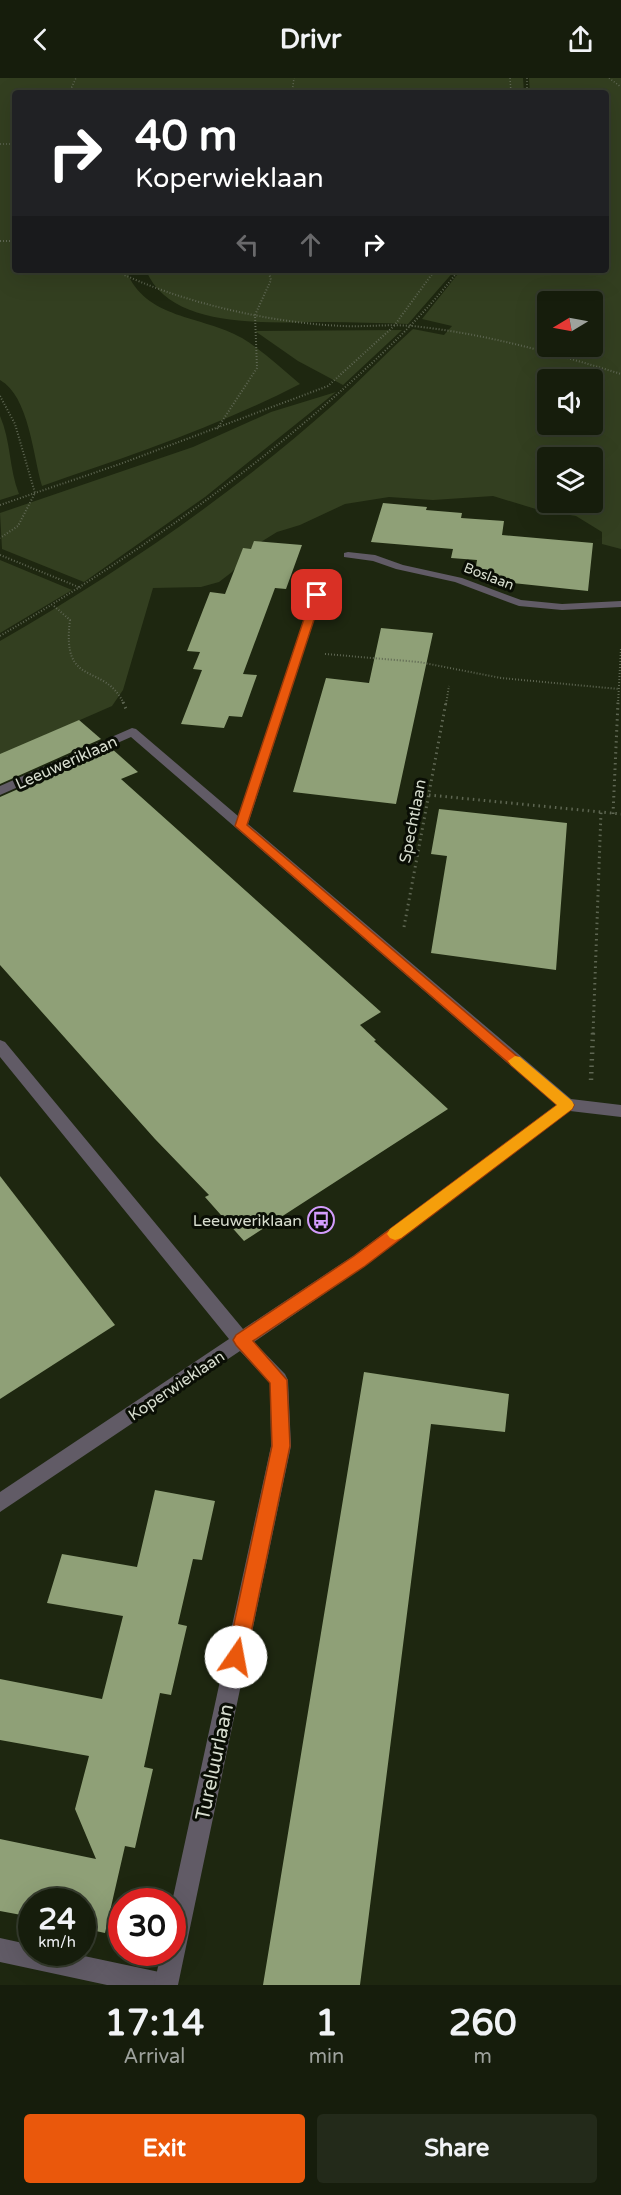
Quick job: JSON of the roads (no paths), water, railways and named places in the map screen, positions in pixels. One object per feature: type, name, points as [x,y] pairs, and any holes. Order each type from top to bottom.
[{"type":"street","name":"Boslaan","points":[[348,555],[375,558],[400,567],[458,580],[519,603],[562,607],[621,604]]},
{"type":"street","points":[[241,826],[317,595]]},
{"type":"street","name":"Leeuweriklaan","points":[[0,791],[132,732],[567,1105]]},
{"type":"street","points":[[0,1046],[242,1340]]},
{"type":"street","points":[[567,1105],[621,1111]]},
{"type":"street","name":"Koperwieklaan","points":[[0,1503],[359,1261],[567,1105]]},
{"type":"street","name":"Tureluurlaan","points":[[0,1950],[165,1985],[281,1446],[279,1380],[242,1340]]},
{"type":"place","name":"Leeuweriklaan","points":[[321,1220]]}]
